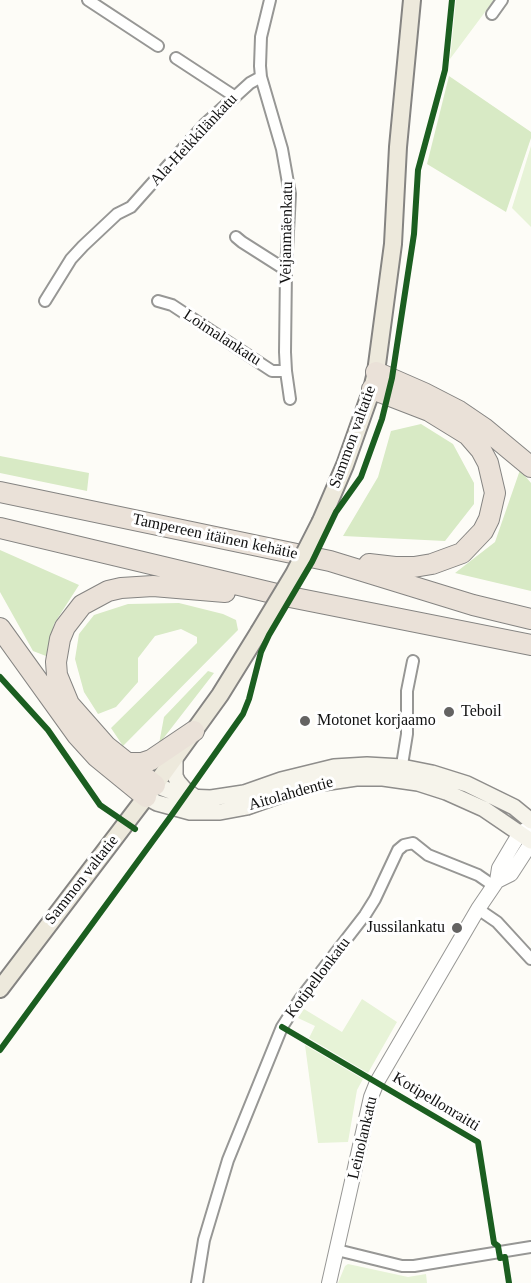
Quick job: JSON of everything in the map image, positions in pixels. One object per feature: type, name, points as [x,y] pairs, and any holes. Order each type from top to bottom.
[{"type":"highway","points":[[374,381],[424,393],[459,411],[484,428],[531,467]]},
{"type":"highway","points":[[330,561],[405,567],[432,564],[449,559],[462,553],[478,537],[489,519],[493,506],[495,493],[488,463],[481,450],[468,435],[429,411],[389,394],[374,381]]},
{"type":"highway","name":"Tampereen itäinen kehätie","points":[[0,492],[330,561],[473,605],[531,619]]},
{"type":"highway","points":[[0,528],[285,596],[531,645]]},
{"type":"highway","points":[[150,791],[86,725],[69,704],[57,675],[56,662],[60,639],[65,627],[82,604],[108,591],[137,586],[285,596]]},
{"type":"highway","points":[[0,628],[77,735],[97,757],[150,791]]},
{"type":"highway","points":[[124,763],[142,764],[151,760],[194,731]]},
{"type":"main road","name":"Sammon valtatie","points":[[0,989],[220,695],[294,574],[321,521],[345,465],[374,381],[393,244],[398,147],[412,0]]},
{"type":"main road","points":[[175,757],[175,776],[178,782],[185,790],[198,798]]},
{"type":"main road","name":"Aitolahdentie","points":[[150,791],[211,798],[244,793],[298,775],[334,767],[360,765],[401,774],[418,783],[446,792],[484,809],[528,836]]},
{"type":"main road","name":"Aitolahdentie","points":[[150,791],[157,803],[190,812],[220,812],[247,807],[309,785],[335,780],[432,772],[467,784],[514,807],[531,821]]},
{"type":"street","points":[[88,0],[158,46]]},
{"type":"street","name":"Veijanmäenkatu","points":[[270,0],[260,46],[261,77],[287,170],[290,194],[286,270],[286,371],[290,399]]},
{"type":"street","points":[[492,14],[502,0]]},
{"type":"street","points":[[176,58],[234,96]]},
{"type":"street","name":"Ala-Heikkilänkatu","points":[[45,302],[76,253],[117,214],[131,207],[205,124],[234,96],[261,77]]},
{"type":"street","points":[[236,237],[286,270]]},
{"type":"street","name":"Loimalankatu","points":[[158,301],[172,305],[272,370],[286,371]]},
{"type":"street","points":[[401,774],[407,734],[407,691],[413,661]]},
{"type":"street","name":"Leinolankatu","points":[[329,1283],[371,1097],[377,1082],[495,883],[499,868],[528,836]]},
{"type":"street","name":"Kotipellonkatu","points":[[197,1283],[204,1240],[228,1160],[282,1027],[295,1006],[369,909],[398,850],[404,845],[413,843],[428,855],[495,883]]},
{"type":"street","points":[[478,909],[497,922],[531,959]]},
{"type":"street","points":[[337,1250],[402,1266],[414,1266],[531,1247]]},
{"type":"green space","points":[[456,0],[494,0],[450,59]]},
{"type":"green space","points":[[449,76],[531,132],[506,212],[427,164]]},
{"type":"green space","points":[[531,146],[531,227],[512,208]]},
{"type":"green space","points":[[421,424],[453,444],[474,483],[474,504],[445,541],[343,536],[378,477],[391,431]]},
{"type":"green space","points":[[0,456],[89,473],[87,491],[0,473]]},
{"type":"green space","points":[[520,470],[531,483],[531,591],[455,573],[495,542]]},
{"type":"green space","points":[[0,550],[79,585],[54,624],[46,656],[33,651],[0,592]]},
{"type":"green space","points":[[179,603],[223,614],[236,620],[238,630],[123,746],[111,728],[197,643],[197,637],[181,629],[155,636],[138,658],[138,682],[116,707],[98,714],[84,692],[75,659],[79,634],[94,615],[128,604]]},
{"type":"green space","points":[[208,671],[214,673],[159,744],[164,717]]},
{"type":"green space","points":[[362,999],[397,1022],[368,1073],[309,1038],[315,1026],[298,1018],[304,1009],[342,1032]]},
{"type":"green space","points":[[305,1045],[363,1079],[357,1090],[348,1142],[318,1143]]},
{"type":"green space","points":[[348,1264],[408,1277],[426,1274],[427,1283],[338,1283]]},
{"type":"cycle path","points":[[0,1050],[243,714],[261,652],[269,635],[312,562],[336,512],[361,477],[382,419],[392,378],[414,234],[418,170],[445,70],[452,0]]},
{"type":"cycle path","points":[[0,677],[48,730],[100,805],[135,829]]},
{"type":"cycle path","name":"Kotipellonraitti","points":[[282,1027],[478,1142],[494,1243],[498,1246],[500,1258],[505,1257],[509,1283]]},
{"type":"place","name":"Teboil","points":[[449,712]]},
{"type":"place","name":"Motonet korjaamo","points":[[305,721]]},
{"type":"place","name":"Jussilankatu","points":[[457,928]]}]
